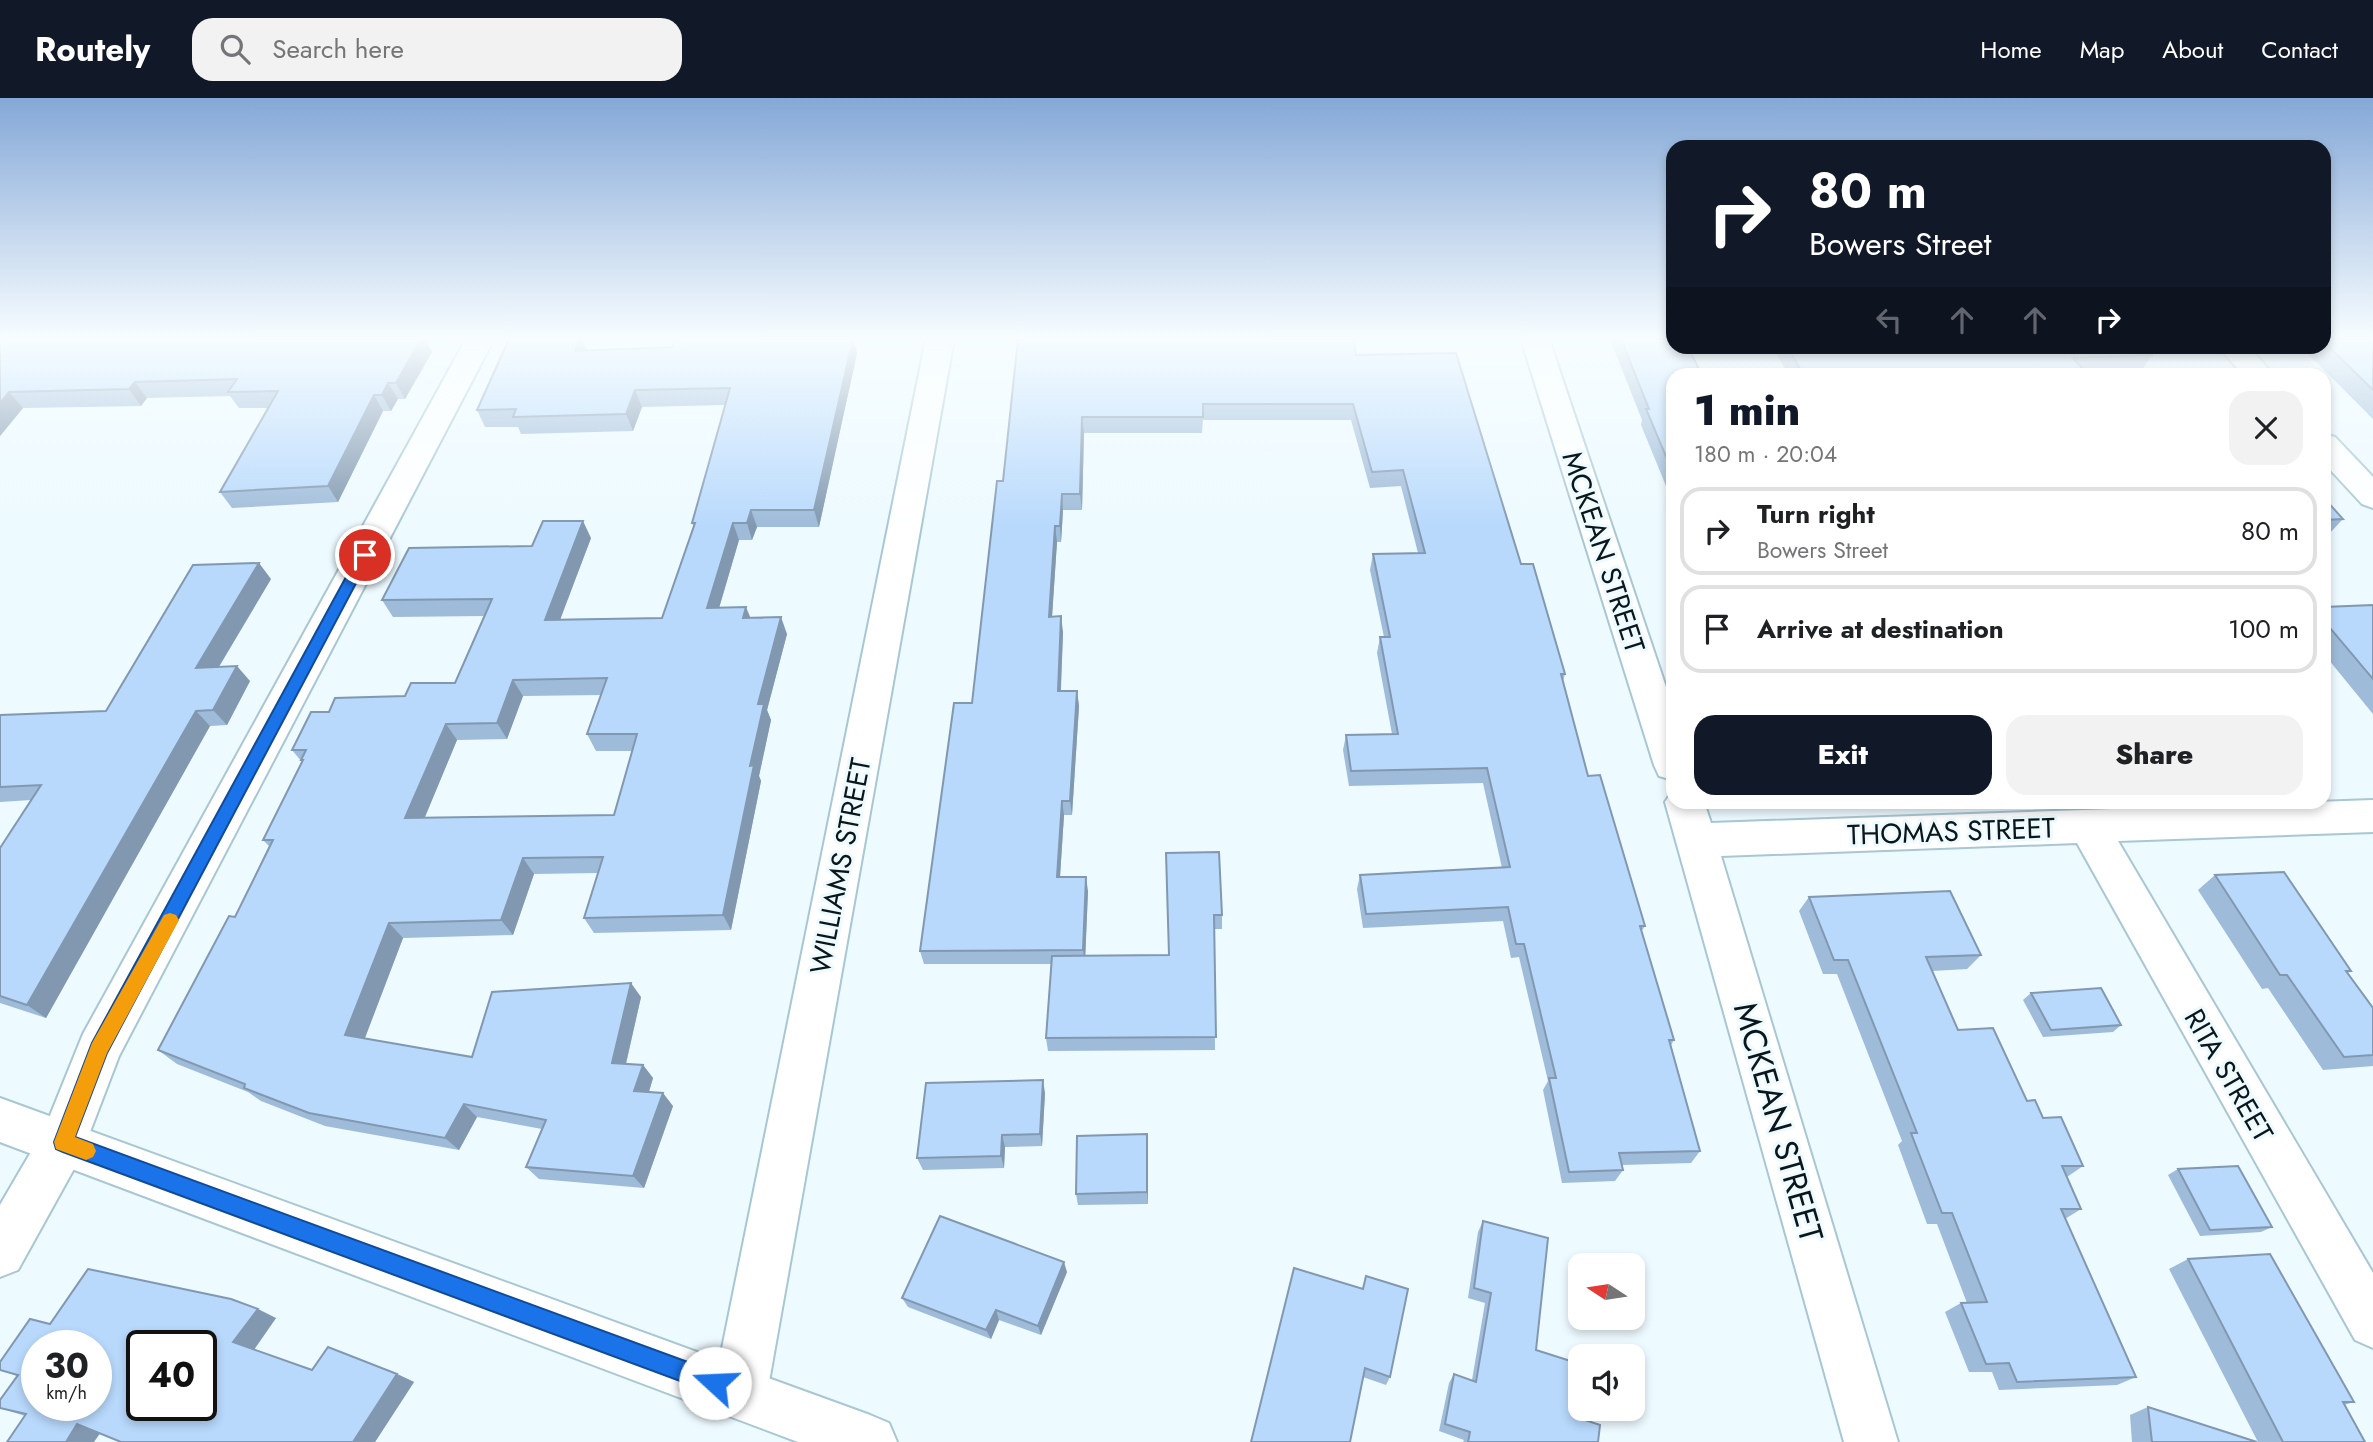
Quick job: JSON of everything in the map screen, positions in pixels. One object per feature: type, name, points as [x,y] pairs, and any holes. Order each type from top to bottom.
[{"type":"street","points":[[0,1252],[63,1142],[99,1049],[446,402]]},
{"type":"street","name":"WILLIAMS STREET","points":[[740,1393],[928,402]]},
{"type":"street","name":"MCKEAN STREET","points":[[1555,402],[1666,743]]},
{"type":"street","points":[[2331,452],[2373,497]]},
{"type":"street","name":"THOMAS STREET","points":[[1691,821],[2088,826],[2373,816]]},
{"type":"street","name":"MCKEAN STREET","points":[[1691,821],[1871,1442]]},
{"type":"street","name":"RITA STREET","points":[[2088,826],[2373,1322]]},
{"type":"street","points":[[0,1120],[870,1442]]},
{"type":"building","points":[[272,402],[371,402],[328,486],[220,492]]},
{"type":"building","points":[[481,402],[631,402],[626,414],[513,417],[516,409],[477,410]]},
{"type":"building","points":[[726,402],[839,402],[814,510],[751,510],[747,523],[733,523],[707,608],[746,607],[743,618],[781,617],[758,704],[764,704],[750,766],[754,765],[723,915],[584,918],[603,857],[523,858],[501,920],[389,923],[345,1035],[472,1057],[492,992],[631,983],[612,1063],[643,1065],[634,1091],[663,1093],[633,1176],[526,1167],[546,1120],[464,1104],[445,1138],[309,1113],[244,1088],[245,1084],[158,1050],[229,916],[235,917],[273,840],[263,840],[303,760],[306,750],[292,750],[311,712],[329,712],[335,698],[405,696],[411,683],[455,683],[492,599],[382,600],[409,548],[532,546],[543,521],[583,521],[545,620],[662,618],[695,523],[692,523]],"holes":[[[607,678],[587,734],[637,734],[614,815],[405,818],[446,724],[497,723],[513,680]]]},
{"type":"building","points":[[1011,402],[1471,402],[1521,564],[1533,564],[1565,674],[1561,674],[1588,776],[1600,775],[1645,926],[1640,926],[1674,1040],[1669,1040],[1700,1151],[1619,1153],[1623,1170],[1569,1172],[1549,1078],[1556,1078],[1524,944],[1516,944],[1508,907],[1366,914],[1360,875],[1510,867],[1487,768],[1351,771],[1346,735],[1398,734],[1380,637],[1390,637],[1373,554],[1425,553],[1403,470],[1372,472],[1353,404],[1203,404],[1203,417],[1082,417],[1080,494],[1062,494],[1060,526],[1055,526],[1049,617],[1061,616],[1058,691],[1077,691],[1070,801],[1062,801],[1057,877],[1086,877],[1083,950],[920,951],[954,703],[972,703],[997,481],[1003,481]]},
{"type":"building","points":[[1646,402],[1666,402],[1666,456],[1646,409],[1649,409]]},
{"type":"building","points":[[2331,506],[2343,519],[2331,520]]},
{"type":"building","points":[[259,563],[196,668],[237,666],[213,710],[196,711],[27,1005],[0,996],[0,848],[41,785],[0,787],[0,715],[106,711],[193,565]]},
{"type":"building","points":[[2373,605],[2373,679],[2331,629],[2331,607]]},
{"type":"building","points":[[1219,852],[1222,915],[1214,915],[1216,1037],[1046,1038],[1052,956],[1169,955],[1166,853]]},
{"type":"building","points":[[2284,872],[2351,971],[2346,971],[2373,1008],[2373,1055],[2344,1057],[2287,975],[2280,975],[2215,875]]},
{"type":"building","points":[[1950,891],[1981,955],[1926,957],[1958,1030],[1993,1028],[2027,1101],[2035,1100],[2043,1118],[2061,1117],[2083,1166],[2062,1166],[2081,1209],[2061,1209],[2136,1377],[2017,1382],[2009,1363],[1986,1364],[1961,1303],[1987,1302],[1952,1213],[1942,1213],[1911,1133],[1917,1133],[1848,960],[1834,960],[1809,897]]},
{"type":"building","points":[[2101,988],[2121,1025],[2051,1030],[2031,993]]},
{"type":"building","points":[[1043,1080],[1040,1134],[1002,1135],[1001,1156],[917,1158],[926,1083]]},
{"type":"building","points":[[1147,1134],[1147,1192],[1076,1194],[1077,1136]]},
{"type":"building","points":[[2238,1166],[2272,1227],[2210,1230],[2178,1169]]},
{"type":"building","points":[[940,1216],[1064,1262],[1038,1326],[996,1310],[986,1330],[902,1298]]},
{"type":"building","points":[[1483,1221],[1548,1238],[1536,1350],[1568,1360],[1568,1421],[1588,1421],[1600,1425],[1598,1442],[1468,1442],[1470,1432],[1445,1424],[1454,1374],[1476,1382],[1491,1293],[1474,1288]]},
{"type":"building","points":[[2270,1254],[2354,1402],[2343,1402],[2365,1442],[2283,1442],[2188,1259]]},
{"type":"building","points":[[1294,1268],[1363,1289],[1366,1276],[1408,1289],[1390,1377],[1365,1368],[1350,1442],[1251,1442]]},
{"type":"building","points":[[88,1269],[231,1299],[258,1309],[233,1342],[312,1370],[328,1347],[397,1374],[353,1442],[121,1442],[77,1424],[66,1442],[7,1442],[21,1421],[112,1421],[112,1330],[22,1330],[30,1319],[50,1324]]},
{"type":"building","points":[[21,1332],[21,1413],[0,1408],[0,1400],[18,1375],[0,1370],[0,1362]]},
{"type":"building","points":[[2148,1407],[2257,1442],[2152,1442]]},
{"type":"slow traffic","points":[[86,1151],[63,1142],[99,1049],[170,920]]},
{"type":"route","points":[[365,555],[99,1049],[63,1142],[715,1383]]}]
